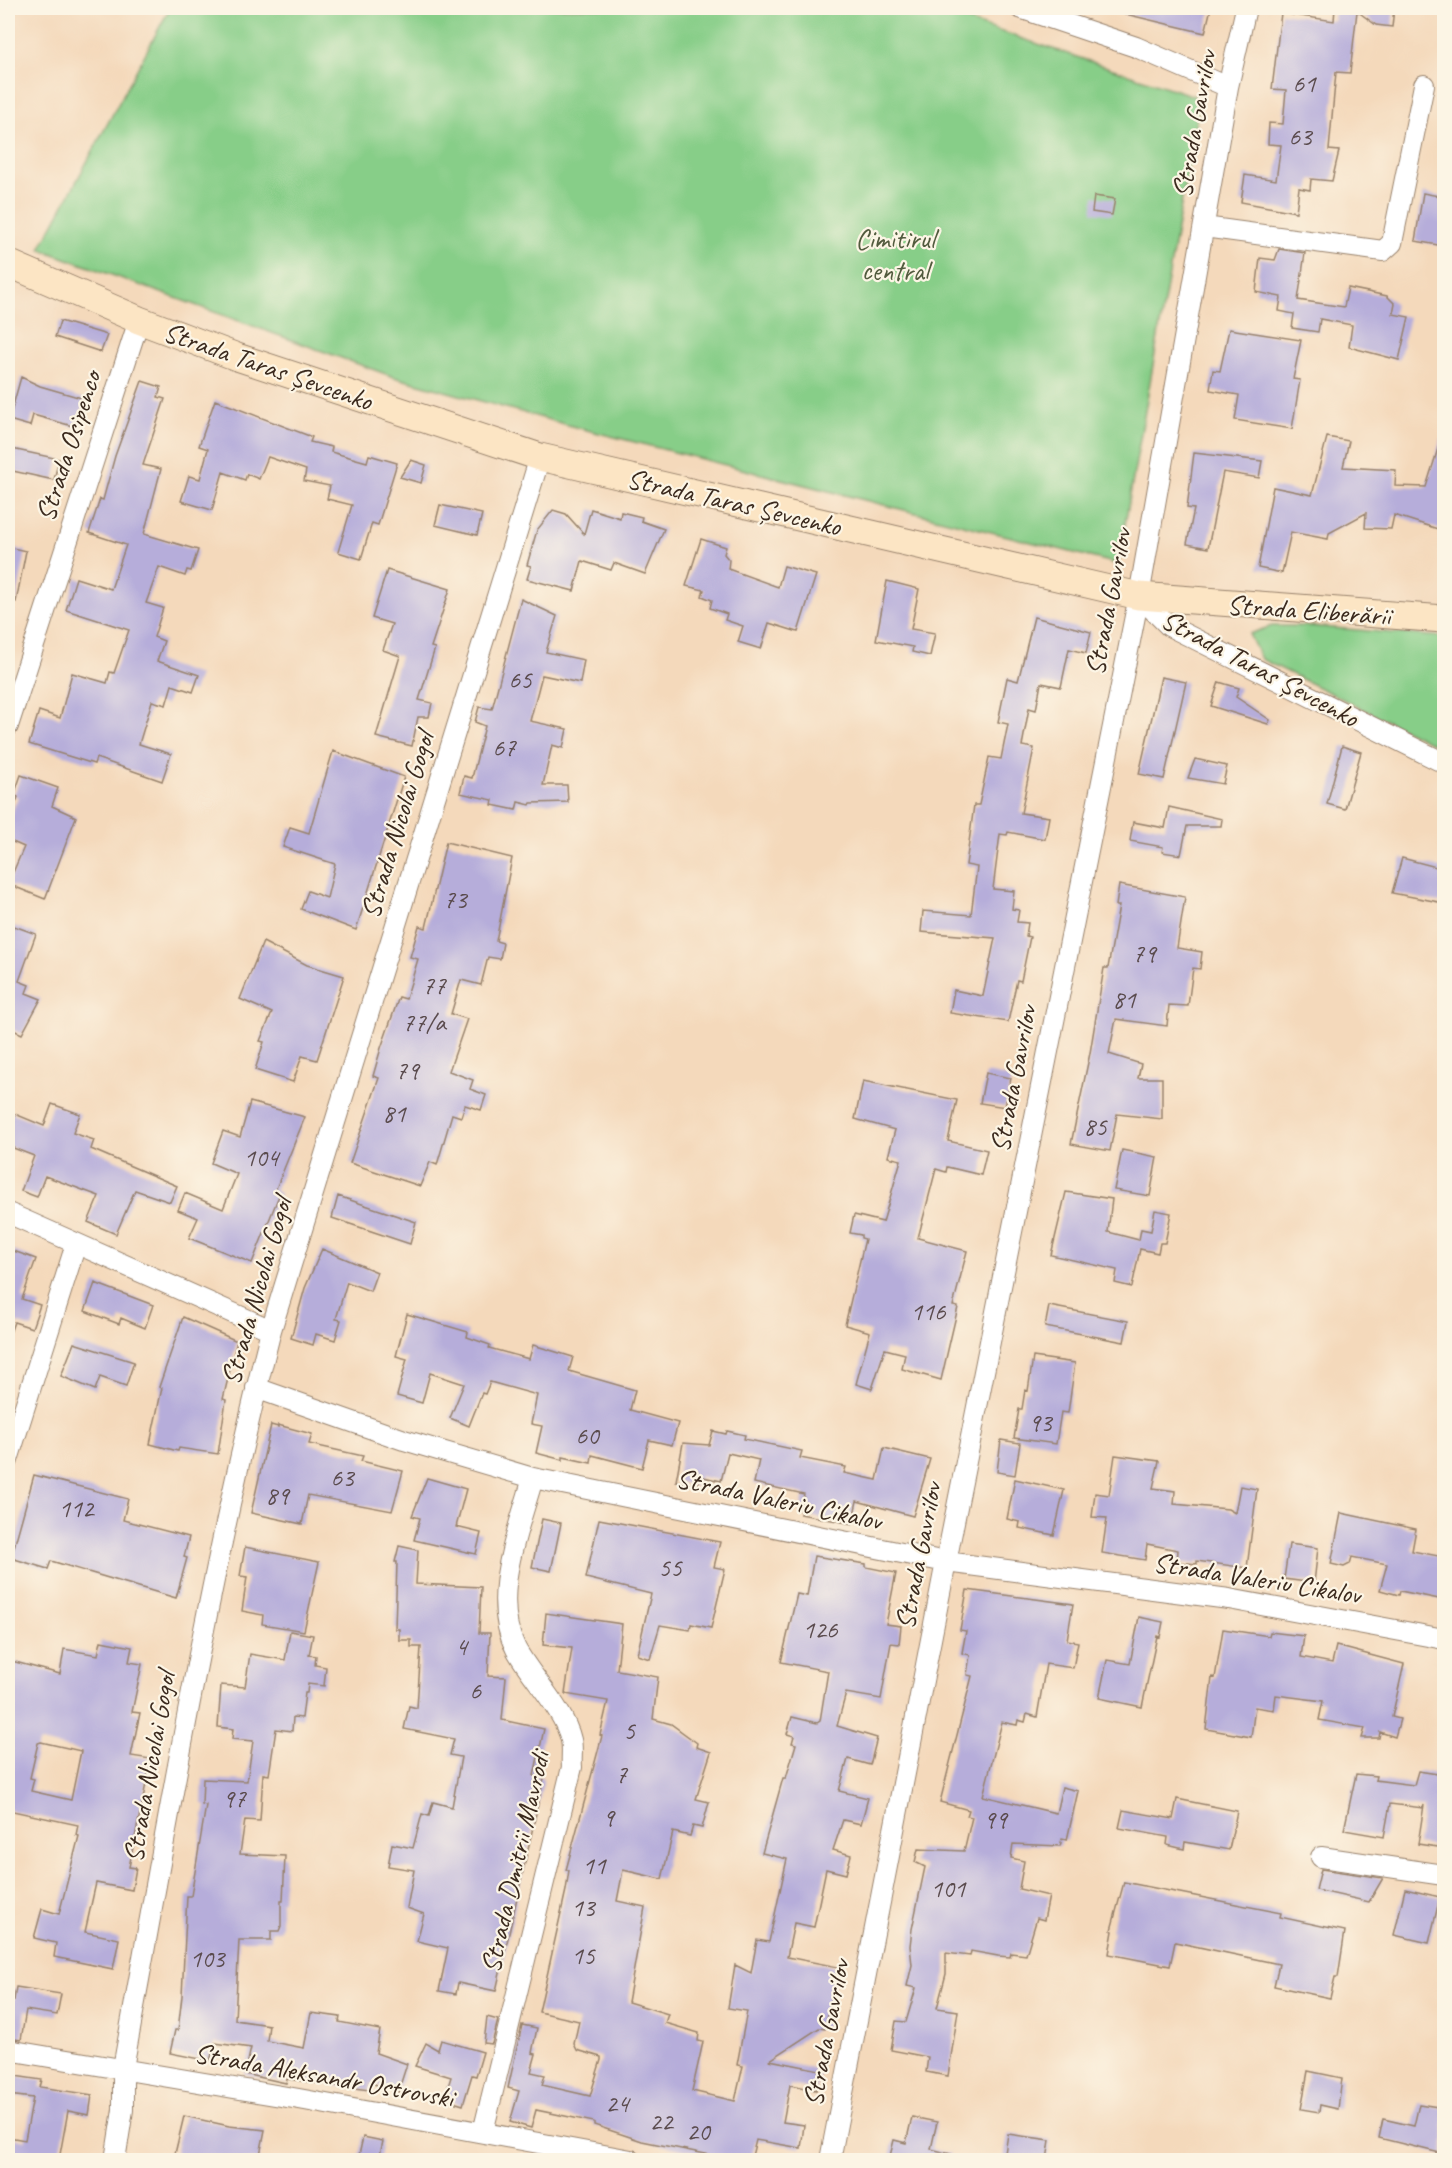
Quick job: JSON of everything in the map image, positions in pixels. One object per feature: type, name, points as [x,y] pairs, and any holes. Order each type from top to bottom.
[{"type":"main road","name":"Strada Taras Șevcenko","points":[[8,263],[139,320],[237,357],[540,457],[1139,596]]},
{"type":"main road","name":"Strada Eliberării","points":[[1139,596],[1444,619]]},
{"type":"street","points":[[1020,8],[1136,47],[1228,87]]},
{"type":"street","name":"Strada Gavrilov","points":[[830,2160],[946,1562],[1139,596],[1228,87],[1246,8]]},
{"type":"street","points":[[1204,227],[1383,251],[1392,243],[1424,85]]},
{"type":"street","name":"Strada Osipenco","points":[[8,726],[139,320]]},
{"type":"street","name":"Strada Nicolai Gogol","points":[[115,2160],[123,2110],[123,2068],[206,1610],[256,1388],[271,1330],[540,457]]},
{"type":"street","name":"Strada Taras Șevcenko","points":[[1139,596],[1169,626],[1444,763]]},
{"type":"street","points":[[8,1213],[271,1330]]},
{"type":"street","points":[[8,1460],[76,1244]]},
{"type":"street","name":"Strada Valeriu Cikalov","points":[[256,1388],[404,1440],[533,1478],[946,1562],[1229,1599],[1444,1639]]},
{"type":"street","name":"Strada Dmitrii Mavrodi","points":[[483,2132],[572,1767],[571,1740],[562,1720],[515,1647],[506,1610],[514,1545],[533,1478]]},
{"type":"street","points":[[1321,1857],[1444,1875]]},
{"type":"street","name":"Strada Aleksandr Ostrovski","points":[[8,2050],[123,2068],[631,2160]]},
{"type":"green space","name":"Cimitirul central","points":[[170,8],[930,8],[1200,98],[1118,564],[575,427],[394,377],[40,249]]},
{"type":"green space","points":[[1272,626],[1309,626],[1444,637],[1444,749],[1261,659],[1249,634]]},
{"type":"building","points":[[1125,8],[1211,8],[1205,33],[1125,14]]},
{"type":"building","points":[[1335,8],[1394,8],[1392,27],[1376,25],[1357,11],[1350,73],[1336,72],[1329,150],[1339,151],[1332,181],[1311,179],[1310,190],[1299,188],[1296,212],[1241,202],[1245,175],[1276,180],[1281,145],[1268,144],[1269,123],[1283,124],[1286,90],[1272,89],[1281,13],[1334,21]]},
{"type":"building","points":[[1423,193],[1444,197],[1444,246],[1415,241]]},
{"type":"building","points":[[1094,196],[1115,199],[1112,215],[1092,212]]},
{"type":"building","points":[[1279,249],[1305,253],[1298,300],[1344,307],[1348,288],[1387,296],[1395,304],[1393,314],[1409,317],[1399,360],[1349,347],[1352,325],[1320,319],[1318,332],[1292,328],[1294,314],[1279,311],[1281,297],[1256,292],[1260,258],[1275,260]]},
{"type":"building","points":[[60,321],[107,335],[101,352],[55,337]]},
{"type":"building","points":[[1229,329],[1301,340],[1293,379],[1300,380],[1292,429],[1235,420],[1239,395],[1210,390],[1213,370],[1220,371]]},
{"type":"building","points":[[21,377],[40,386],[85,399],[76,427],[33,415],[30,426],[9,420]]},
{"type":"building","points":[[142,381],[161,387],[158,397],[165,399],[143,465],[161,469],[144,534],[198,550],[191,571],[187,570],[185,576],[159,567],[146,603],[163,608],[154,637],[164,641],[157,661],[199,675],[193,692],[172,685],[166,705],[152,701],[139,744],[171,754],[162,781],[96,758],[94,764],[29,744],[39,711],[60,718],[72,673],[107,683],[110,672],[114,673],[129,630],[66,610],[76,578],[111,589],[126,545],[89,533],[100,499],[103,500],[115,456]]},
{"type":"building","points":[[215,400],[312,437],[310,442],[332,447],[331,452],[367,462],[369,455],[397,463],[378,525],[372,523],[361,559],[338,552],[352,505],[327,499],[330,486],[304,481],[306,470],[268,457],[259,479],[247,474],[245,480],[223,472],[212,510],[181,501],[189,476],[200,479],[208,449],[199,446]]},
{"type":"building","points":[[1327,437],[1349,441],[1343,467],[1396,470],[1395,486],[1426,487],[1441,439],[1444,440],[1444,531],[1394,515],[1391,529],[1365,528],[1366,513],[1329,533],[1328,539],[1291,532],[1282,573],[1258,568],[1273,487],[1312,495]]},
{"type":"building","points":[[12,449],[59,459],[54,480],[8,470]]},
{"type":"building","points":[[1194,453],[1262,461],[1259,478],[1223,472],[1208,548],[1187,544],[1194,509],[1187,508]]},
{"type":"building","points":[[411,460],[426,465],[421,483],[400,477]]},
{"type":"building","points":[[440,505],[482,514],[477,535],[435,525]]},
{"type":"building","points":[[591,509],[620,518],[621,512],[642,517],[641,521],[664,529],[645,574],[614,563],[611,570],[582,561],[574,591],[527,579],[531,566],[527,565],[537,530],[553,510],[566,514],[584,534]]},
{"type":"building","points":[[701,539],[726,547],[724,554],[729,560],[728,569],[778,587],[784,566],[816,575],[798,632],[769,623],[761,649],[738,642],[743,626],[725,620],[727,614],[710,608],[712,600],[702,596],[704,590],[686,586]]},
{"type":"building","points":[[8,547],[26,551],[16,602],[8,601]]},
{"type":"building","points":[[387,570],[450,589],[431,647],[435,648],[419,700],[432,703],[429,717],[418,717],[412,746],[376,737],[400,656],[383,650],[392,624],[372,618]]},
{"type":"building","points":[[887,581],[919,589],[911,629],[935,633],[930,656],[912,652],[913,647],[876,640]]},
{"type":"building","points":[[521,599],[557,616],[546,652],[584,660],[580,683],[542,675],[530,721],[567,729],[563,748],[552,745],[543,785],[567,785],[568,802],[531,803],[530,805],[518,802],[516,810],[492,805],[493,800],[460,793],[464,776],[472,778],[485,726],[475,722],[479,707],[492,709]]},
{"type":"building","points":[[1034,617],[1091,632],[1086,653],[1069,649],[1061,687],[1041,683],[1036,710],[1029,708],[1022,746],[1034,748],[1021,813],[1049,817],[1045,839],[1008,832],[1007,835],[1000,834],[993,889],[1014,891],[1012,909],[1019,910],[1017,922],[1028,923],[1026,936],[1030,937],[1021,981],[1017,980],[1008,1022],[950,1013],[954,990],[983,996],[995,938],[921,932],[923,911],[971,915],[977,867],[966,865],[974,805],[979,805],[989,757],[1001,759],[1008,724],[998,722],[1007,678],[1018,681]]},
{"type":"building","points":[[1161,677],[1186,682],[1164,779],[1139,774]]},
{"type":"building","points":[[1219,682],[1239,688],[1236,697],[1270,720],[1268,724],[1211,706]]},
{"type":"building","points":[[1342,746],[1361,752],[1345,809],[1327,804]]},
{"type":"building","points":[[333,751],[404,777],[356,930],[301,909],[308,891],[327,898],[335,864],[283,847],[290,827],[309,833]]},
{"type":"building","points":[[1195,759],[1227,766],[1223,784],[1188,778]]},
{"type":"building","points":[[21,775],[58,788],[52,806],[76,817],[45,899],[8,884],[24,847],[8,840],[8,822],[18,797],[14,795]]},
{"type":"building","points":[[1169,807],[1222,819],[1221,826],[1187,826],[1181,855],[1162,852],[1163,847],[1130,841],[1133,822],[1165,828]]},
{"type":"building","points":[[446,842],[512,858],[496,941],[503,943],[500,959],[488,957],[481,985],[461,980],[451,1014],[467,1019],[449,1071],[473,1080],[470,1089],[486,1095],[481,1110],[465,1105],[461,1117],[452,1114],[437,1165],[430,1162],[420,1186],[350,1163],[379,1078],[373,1076],[381,1048],[399,997],[406,999],[418,959],[410,957],[419,926],[426,928]]},
{"type":"building","points":[[1402,858],[1444,869],[1444,903],[1392,893]]},
{"type":"building","points":[[1119,885],[1185,897],[1177,948],[1202,952],[1200,969],[1193,968],[1188,1006],[1169,1005],[1167,1026],[1116,1019],[1109,1054],[1141,1064],[1138,1078],[1162,1078],[1162,1119],[1117,1114],[1110,1151],[1071,1144],[1090,1053],[1104,968],[1108,968],[1119,906],[1116,906]]},
{"type":"building","points":[[14,926],[36,934],[19,981],[29,985],[26,993],[41,999],[22,1034],[11,1029],[8,1036],[8,941]]},
{"type":"building","points":[[263,942],[307,965],[344,976],[317,1060],[302,1056],[293,1082],[255,1070],[264,1042],[260,1041],[272,1013],[240,999]]},
{"type":"building","points":[[986,1073],[1011,1078],[1005,1107],[980,1103]]},
{"type":"building","points":[[863,1081],[957,1100],[948,1141],[987,1150],[981,1175],[947,1167],[946,1172],[936,1169],[918,1238],[967,1251],[953,1306],[958,1307],[941,1380],[902,1369],[905,1354],[885,1349],[872,1389],[856,1384],[870,1332],[845,1325],[865,1239],[861,1238],[861,1235],[850,1233],[854,1215],[883,1222],[901,1160],[888,1157],[895,1130],[855,1119]]},
{"type":"building","points":[[250,1102],[305,1117],[275,1191],[280,1193],[252,1263],[189,1238],[198,1218],[178,1210],[185,1193],[223,1209],[237,1174],[211,1163],[223,1131],[240,1137]]},
{"type":"building","points":[[52,1104],[80,1114],[73,1133],[94,1140],[91,1149],[177,1186],[170,1202],[135,1190],[116,1234],[88,1222],[99,1196],[45,1176],[37,1197],[21,1191],[34,1156],[8,1146],[8,1111],[44,1126]]},
{"type":"building","points":[[1122,1150],[1157,1157],[1150,1196],[1114,1190]]},
{"type":"building","points":[[1066,1192],[1112,1199],[1108,1232],[1139,1240],[1141,1229],[1151,1231],[1155,1210],[1171,1213],[1165,1243],[1160,1243],[1158,1253],[1140,1249],[1132,1287],[1115,1283],[1117,1270],[1051,1255]]},
{"type":"building","points":[[338,1196],[416,1222],[410,1244],[332,1218]]},
{"type":"building","points":[[8,1249],[36,1259],[22,1299],[40,1305],[32,1328],[14,1322],[10,1333],[8,1332]]},
{"type":"building","points":[[322,1249],[377,1272],[370,1291],[347,1282],[336,1319],[341,1320],[335,1340],[316,1334],[313,1345],[291,1338],[305,1288]]},
{"type":"building","points":[[95,1283],[153,1305],[145,1328],[121,1318],[119,1324],[85,1311]]},
{"type":"building","points":[[1049,1306],[1128,1321],[1124,1342],[1045,1327]]},
{"type":"building","points":[[407,1314],[468,1332],[467,1337],[490,1345],[489,1348],[529,1359],[533,1345],[573,1357],[569,1371],[635,1390],[630,1410],[678,1423],[672,1445],[649,1440],[642,1468],[592,1455],[591,1463],[563,1457],[563,1460],[536,1453],[542,1426],[531,1424],[537,1395],[490,1382],[485,1394],[482,1393],[469,1426],[450,1418],[464,1384],[430,1373],[422,1403],[397,1396],[407,1359],[396,1356]]},
{"type":"building","points":[[183,1317],[237,1341],[223,1399],[226,1400],[218,1454],[179,1448],[178,1451],[150,1444],[162,1388],[159,1387]]},
{"type":"building","points":[[74,1343],[134,1362],[126,1386],[100,1377],[95,1390],[61,1376]]},
{"type":"building","points":[[1033,1357],[1075,1363],[1068,1413],[1061,1412],[1056,1444],[1014,1438],[1019,1409],[1022,1409],[1025,1390],[1028,1391]]},
{"type":"building","points":[[271,1425],[312,1434],[309,1444],[363,1456],[361,1461],[403,1471],[392,1511],[308,1495],[302,1524],[251,1513]]},
{"type":"building","points":[[713,1431],[745,1435],[744,1439],[802,1451],[800,1458],[846,1467],[844,1473],[877,1480],[884,1448],[930,1459],[913,1516],[857,1501],[852,1524],[800,1514],[804,1494],[754,1483],[759,1460],[728,1453],[721,1481],[699,1476],[697,1486],[676,1481],[683,1443],[709,1445]]},
{"type":"building","points":[[1001,1440],[1020,1443],[1015,1475],[997,1472]]},
{"type":"building","points":[[1115,1455],[1159,1461],[1153,1488],[1175,1491],[1174,1504],[1228,1509],[1235,1513],[1240,1486],[1257,1489],[1247,1568],[1197,1561],[1197,1564],[1177,1562],[1178,1550],[1147,1544],[1145,1560],[1102,1553],[1107,1518],[1092,1517],[1095,1493],[1109,1495]]},
{"type":"building","points":[[34,1475],[128,1499],[123,1520],[189,1537],[184,1557],[187,1558],[176,1598],[51,1561],[48,1569],[11,1558]]},
{"type":"building","points":[[427,1478],[466,1489],[456,1527],[481,1533],[476,1554],[414,1540],[420,1518],[412,1516]]},
{"type":"building","points":[[1015,1479],[1064,1490],[1054,1535],[1019,1528],[1020,1522],[1007,1519]]},
{"type":"building","points":[[1341,1513],[1416,1529],[1412,1551],[1444,1557],[1444,1600],[1400,1591],[1399,1595],[1380,1590],[1387,1564],[1352,1557],[1350,1564],[1344,1567],[1331,1564]]},
{"type":"building","points":[[542,1519],[561,1523],[551,1571],[532,1567]]},
{"type":"building","points":[[599,1519],[720,1542],[714,1567],[725,1569],[711,1628],[691,1624],[690,1630],[660,1625],[650,1659],[637,1655],[651,1594],[586,1578]]},
{"type":"building","points":[[1289,1544],[1318,1548],[1314,1583],[1284,1579]]},
{"type":"building","points":[[399,1546],[418,1550],[416,1584],[481,1587],[479,1633],[490,1633],[488,1676],[506,1677],[502,1720],[544,1729],[534,1776],[544,1778],[496,1991],[458,1983],[456,1994],[439,1991],[448,1948],[417,1941],[424,1914],[407,1908],[414,1870],[388,1866],[392,1844],[413,1848],[422,1814],[429,1816],[433,1802],[452,1807],[461,1757],[450,1755],[454,1739],[404,1729],[409,1706],[417,1708],[421,1647],[411,1647],[411,1640],[399,1640],[399,1629],[395,1629],[397,1562],[395,1562]]},
{"type":"building","points":[[245,1547],[319,1562],[304,1631],[262,1624],[263,1615],[242,1611],[247,1577],[240,1576]]},
{"type":"building","points":[[814,1556],[866,1564],[866,1567],[896,1573],[886,1624],[901,1626],[899,1644],[891,1643],[881,1699],[846,1693],[837,1726],[877,1738],[870,1765],[848,1759],[839,1791],[868,1798],[861,1824],[843,1820],[833,1850],[851,1855],[846,1874],[826,1869],[814,1927],[794,1923],[787,1957],[838,1967],[825,2029],[819,2028],[770,2060],[820,2070],[816,2090],[790,2085],[783,2122],[804,2125],[801,2148],[756,2140],[751,2160],[735,2160],[642,2141],[594,2125],[594,2122],[536,2110],[531,2128],[510,2122],[519,2091],[508,2088],[522,2025],[537,2028],[532,2053],[536,2054],[531,2072],[545,2075],[542,2085],[590,2096],[601,2060],[601,2057],[577,2050],[574,2044],[579,2021],[539,2012],[566,1890],[569,1870],[566,1870],[602,1736],[600,1735],[608,1701],[565,1694],[572,1648],[543,1645],[546,1613],[622,1624],[617,1670],[658,1677],[653,1719],[671,1724],[697,1743],[696,1747],[711,1752],[696,1799],[709,1802],[702,1828],[693,1826],[690,1836],[673,1832],[662,1879],[623,1870],[617,1901],[645,1907],[628,2002],[668,2014],[665,2023],[699,2033],[698,2041],[703,2042],[692,2091],[735,2101],[743,2066],[737,2065],[747,2011],[728,2008],[735,1965],[751,1973],[757,1940],[769,1942],[787,1859],[762,1853],[783,1778],[786,1778],[796,1744],[792,1743],[794,1736],[787,1734],[792,1717],[817,1723],[820,1721],[828,1671],[781,1662],[797,1594],[807,1596]]},
{"type":"building","points":[[967,1590],[1073,1604],[1067,1640],[1078,1642],[1073,1668],[1046,1664],[1037,1717],[1027,1714],[1025,1722],[1018,1720],[1017,1725],[1002,1722],[983,1796],[1056,1813],[1062,1787],[1078,1791],[1067,1840],[1062,1839],[1060,1846],[1013,1844],[1011,1858],[1024,1861],[1019,1889],[1049,1896],[1044,1920],[1037,1918],[1026,1955],[1011,1953],[1010,1957],[971,1951],[970,1956],[946,1953],[946,1974],[937,2008],[958,2011],[948,2076],[926,2072],[928,2057],[891,2050],[896,2021],[906,2022],[916,1988],[907,1986],[912,1965],[910,1946],[912,1929],[925,1867],[915,1862],[918,1849],[964,1851],[972,1817],[967,1816],[969,1810],[940,1802],[972,1676],[967,1675],[970,1655],[962,1653],[966,1631],[960,1630]]},
{"type":"building","points":[[1139,1617],[1163,1622],[1160,1637],[1157,1636],[1142,1707],[1099,1698],[1107,1660],[1130,1664]]},
{"type":"building","points":[[1223,1629],[1269,1636],[1270,1632],[1304,1636],[1301,1657],[1332,1663],[1336,1646],[1404,1664],[1392,1717],[1400,1719],[1395,1737],[1380,1732],[1379,1738],[1362,1738],[1365,1728],[1319,1720],[1323,1701],[1276,1695],[1274,1710],[1255,1707],[1251,1737],[1206,1729],[1212,1677],[1215,1678]]},
{"type":"building","points":[[290,1631],[313,1635],[309,1655],[316,1656],[315,1665],[326,1667],[324,1686],[308,1684],[302,1718],[293,1717],[292,1731],[276,1729],[269,1775],[263,1774],[260,1821],[245,1820],[240,1854],[285,1856],[283,1901],[281,1901],[281,1926],[279,1931],[271,1931],[271,1940],[239,1940],[235,2020],[269,2025],[267,2041],[304,2048],[311,2013],[340,2017],[339,2022],[380,2030],[376,2053],[407,2064],[398,2092],[371,2083],[369,2090],[287,2079],[286,2083],[245,2074],[251,2048],[215,2043],[210,2061],[170,2053],[175,2030],[178,2030],[182,1996],[187,1896],[191,1896],[206,1805],[202,1804],[203,1779],[247,1781],[253,1741],[232,1739],[233,1729],[218,1727],[221,1685],[245,1687],[250,1654],[285,1660]]},
{"type":"building","points":[[101,1641],[132,1647],[129,1662],[142,1664],[132,1712],[140,1713],[131,1756],[151,1759],[129,1867],[136,1868],[132,1890],[96,1883],[85,1932],[119,1939],[113,1969],[54,1957],[56,1943],[34,1938],[42,1909],[59,1914],[79,1836],[76,1835],[78,1825],[8,1810],[8,1660],[60,1674],[64,1649],[98,1655]],"holes":[[[38,1743],[81,1751],[71,1800],[31,1791],[34,1779],[30,1778]]]},
{"type":"building","points":[[1418,1771],[1444,1775],[1444,1848],[1418,1844],[1424,1805],[1423,1808],[1390,1804],[1384,1837],[1344,1830],[1356,1774],[1376,1776],[1375,1780],[1414,1785]]},
{"type":"building","points":[[1177,1799],[1237,1811],[1229,1850],[1185,1842],[1184,1849],[1167,1845],[1168,1837],[1119,1828],[1123,1810],[1173,1819]]},
{"type":"building","points":[[1321,1869],[1383,1878],[1369,1902],[1316,1890]]},
{"type":"building","points":[[1124,1882],[1281,1913],[1280,1917],[1345,1931],[1338,1977],[1335,1977],[1330,1998],[1274,1986],[1279,1964],[1175,1942],[1170,1966],[1109,1954],[1113,1931],[1111,1930]]},
{"type":"building","points":[[1405,1889],[1440,1897],[1429,1943],[1394,1935]]},
{"type":"building","points":[[16,1987],[61,1994],[57,2015],[26,2010],[21,2040],[8,2038],[9,1999],[14,2000]]},
{"type":"building","points":[[487,2017],[498,2020],[492,2044],[484,2043]]},
{"type":"building","points":[[441,2040],[483,2052],[476,2076],[472,2075],[463,2105],[444,2099],[451,2077],[415,2066],[426,2043],[438,2050]]},
{"type":"building","points":[[1308,2071],[1342,2078],[1338,2109],[1320,2105],[1319,2112],[1301,2109]]},
{"type":"building","points":[[8,2075],[42,2080],[40,2087],[92,2095],[89,2115],[68,2111],[59,2160],[8,2160],[8,2137],[25,2140],[33,2098],[8,2095]]},
{"type":"building","points":[[1419,2104],[1444,2108],[1444,2154],[1379,2138],[1383,2119],[1414,2126]]},
{"type":"building","points":[[184,2116],[229,2126],[265,2130],[259,2160],[174,2158]]},
{"type":"building","points":[[912,2117],[937,2122],[931,2149],[951,2154],[951,2160],[889,2160],[894,2140],[906,2143]]},
{"type":"building","points":[[1008,2134],[1050,2140],[1047,2160],[1004,2160]]},
{"type":"building","points":[[363,2137],[383,2141],[379,2160],[358,2160]]}]
